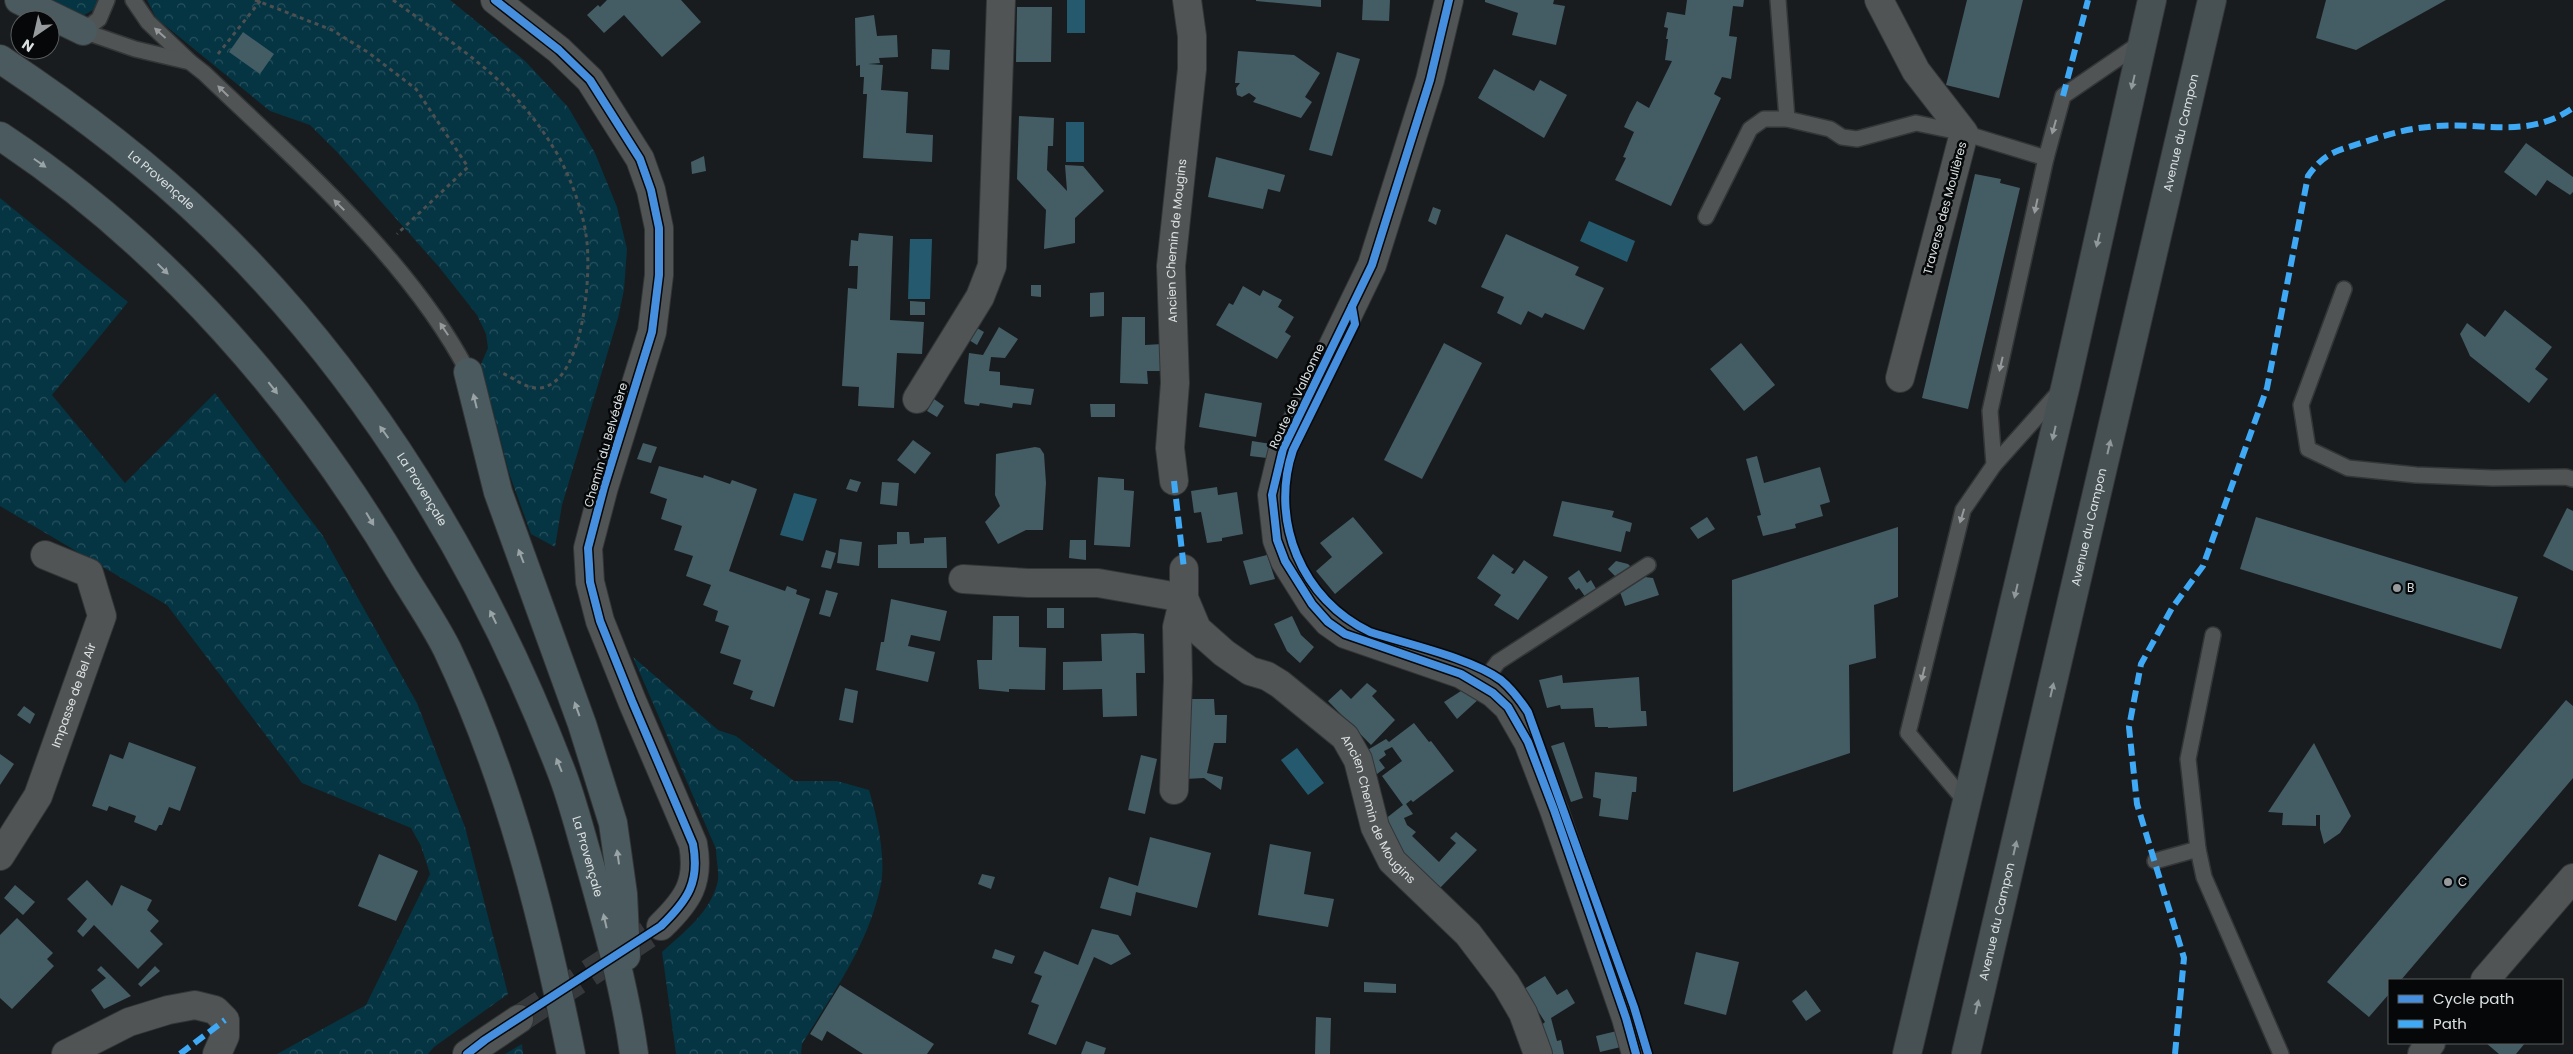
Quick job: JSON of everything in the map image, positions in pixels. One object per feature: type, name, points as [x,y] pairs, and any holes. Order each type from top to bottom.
[{"type":"highway","points":[[19,0],[83,31]]},
{"type":"highway","name":"La Provençale","points":[[0,59],[48,91],[148,168],[210,224],[270,286],[318,340],[412,471],[481,592],[520,670],[564,779],[599,896],[630,1027],[634,1054]]},
{"type":"highway","points":[[0,136],[52,172],[137,244],[205,309],[267,380],[367,513],[446,648],[485,740],[512,815],[528,870],[552,961],[571,1054]]},
{"type":"highway","points":[[468,372],[498,492],[582,724],[613,823],[623,894],[630,1027]]},
{"type":"main road","points":[[1907,1054],[2066,384],[2152,0]]},
{"type":"main road","name":"Avenue du Campon","points":[[1966,1054],[2212,0]]},
{"type":"street","name":"Chemin du Belvédère","points":[[496,0],[559,50],[590,80],[640,158],[651,190],[659,228],[659,275],[652,332],[604,487],[588,548],[590,582],[600,621],[632,701],[694,844],[697,865],[692,887],[677,910],[660,926]]},
{"type":"street","points":[[917,399],[980,297],[992,266],[1000,0]]},
{"type":"street","name":"Ancien Chemin de Mougins","points":[[1174,481],[1170,448],[1175,383],[1172,266],[1192,69],[1192,36],[1187,0]]},
{"type":"street","name":"Route de Valbonne","points":[[1449,0],[1430,80],[1372,265],[1283,449],[1272,495],[1273,518],[1277,540],[1285,561],[1312,604],[1328,622],[1345,634],[1442,667],[1481,685],[1508,707],[1528,742],[1620,999],[1636,1054]]},
{"type":"street","name":"Traverse des Moulières","points":[[1879,0],[1916,71],[1964,133],[1900,378]]},
{"type":"street","name":"Impasse de Bel Air","points":[[0,856],[38,796],[102,616],[89,573],[45,555]]},
{"type":"street","name":"Ancien Chemin de Mougins","points":[[1174,790],[1178,679],[1177,627],[1184,598],[1184,569]]},
{"type":"street","points":[[964,579],[1028,583],[1098,583],[1184,598]]},
{"type":"street","name":"Ancien Chemin de Mougins","points":[[1184,598],[1198,629],[1224,653],[1250,671],[1267,676],[1280,684],[1345,737],[1358,760],[1375,827],[1392,861],[1468,934],[1506,984],[1522,1013],[1538,1054]]},
{"type":"street","points":[[2486,979],[2573,878]]},
{"type":"street","points":[[66,1054],[129,1022],[195,1005],[214,1010],[224,1020],[225,1036],[217,1054]]},
{"type":"street","points":[[467,1054],[518,1019]]},
{"type":"street","points":[[2422,1054],[2430,1044]]},
{"type":"lane","points":[[83,31],[99,19],[107,0]]},
{"type":"lane","points":[[133,0],[148,22],[285,150],[380,250],[441,325],[468,372]]},
{"type":"lane","points":[[1778,0],[1787,119]]},
{"type":"lane","points":[[83,31],[135,49],[190,62]]},
{"type":"lane","points":[[1994,465],[1990,411],[2046,158],[2063,96],[2142,42]]},
{"type":"lane","points":[[1706,217],[1750,129],[1764,119],[1787,119],[1830,129],[1842,137],[1857,139],[1916,123],[1964,133],[2046,158]]},
{"type":"lane","points":[[2344,289],[2301,405],[2308,449],[2348,468],[2416,475],[2493,478],[2566,477],[2573,479]]},
{"type":"lane","points":[[1966,802],[1908,733],[1963,510],[1994,465],[2066,384]]},
{"type":"lane","points":[[1481,685],[1498,662],[1648,565]]},
{"type":"lane","points":[[2213,635],[2188,759],[2198,849],[2204,877],[2280,1054]]},
{"type":"lane","points":[[2155,861],[2198,849]]},
{"type":"path","points":[[255,0],[332,30],[368,53],[416,89],[468,167],[380,250]]},
{"type":"path","points":[[393,0],[472,55],[517,97],[554,148],[572,190],[586,234],[588,286],[577,348],[566,369],[551,383],[542,388],[520,384],[510,376],[495,371],[468,372]]},
{"type":"path","points":[[204,73],[260,1]]},
{"type":"green space","points":[[36,0],[98,0],[93,10],[79,18]]},
{"type":"green space","points":[[147,0],[450,0],[525,61],[568,107],[595,153],[617,207],[627,249],[624,290],[618,318],[562,505],[555,547],[531,534],[509,473],[481,364],[488,348],[486,334],[477,315],[439,267],[337,152],[310,125],[270,111],[156,18]]},
{"type":"green space","points":[[0,198],[128,302],[52,395],[125,483],[215,393],[323,536],[417,703],[465,827],[508,994],[434,1047],[428,1054],[277,1054],[366,1005],[430,874],[421,846],[411,828],[302,783],[167,605],[0,506]]},
{"type":"green space","points":[[633,657],[718,730],[736,736],[794,781],[837,781],[869,790],[882,849],[881,884],[868,927],[859,948],[802,1044],[801,1054],[676,1054],[662,952],[688,929],[710,902],[718,880],[716,849]]},
{"type":"green space","points":[[522,1044],[523,1054],[505,1054]]},
{"type":"shaded area","points":[[1067,0],[1085,0],[1085,33],[1067,33]]},
{"type":"shaded area","points":[[1066,122],[1084,122],[1084,162],[1066,162]]},
{"type":"shaded area","points":[[1589,221],[1635,241],[1627,262],[1580,241]]},
{"type":"shaded area","points":[[910,239],[932,239],[930,299],[908,299]]},
{"type":"shaded area","points":[[794,493],[817,499],[803,541],[780,535]]},
{"type":"shaded area","points":[[1297,748],[1324,783],[1308,795],[1281,760]]},
{"type":"building","points":[[607,0],[681,0],[701,22],[662,57],[624,15],[604,33],[587,15]]},
{"type":"building","points":[[1321,0],[1321,7],[1256,1]]},
{"type":"building","points":[[1363,0],[1390,0],[1389,21],[1362,20]]},
{"type":"building","points":[[1485,0],[1554,0],[1553,4],[1565,6],[1556,45],[1512,35],[1518,13],[1485,2]]},
{"type":"building","points":[[1687,0],[1744,0],[1743,7],[1733,6],[1729,36],[1737,37],[1731,79],[1722,77],[1714,94],[1721,98],[1671,206],[1615,180],[1626,158],[1623,157],[1634,132],[1624,127],[1630,114],[1637,101],[1649,108],[1672,61],[1665,60],[1668,28],[1664,27],[1667,12],[1685,15]]},
{"type":"building","points":[[1967,0],[2023,0],[1999,98],[1946,85]]},
{"type":"building","points":[[2326,0],[2446,0],[2356,50],[2316,38]]},
{"type":"building","points":[[1017,7],[1052,7],[1051,62],[1016,62]]},
{"type":"building","points":[[874,15],[877,36],[897,35],[898,57],[879,58],[880,63],[868,64],[883,65],[881,90],[908,92],[906,133],[933,135],[932,162],[863,158],[867,94],[863,94],[864,77],[860,77],[860,65],[856,66],[855,18]]},
{"type":"building","points":[[243,32],[274,54],[260,74],[229,52]]},
{"type":"building","points":[[932,49],[950,50],[949,70],[931,69]]},
{"type":"building","points":[[1238,51],[1294,55],[1320,73],[1305,97],[1312,102],[1301,118],[1253,102],[1256,98],[1249,93],[1242,97],[1237,95],[1236,88],[1240,83],[1235,83]]},
{"type":"building","points":[[1337,52],[1360,59],[1332,156],[1309,150]]},
{"type":"building","points":[[1494,69],[1534,91],[1540,80],[1567,95],[1544,138],[1478,98]]},
{"type":"building","points":[[1019,116],[1054,118],[1053,146],[1048,146],[1047,170],[1067,191],[1065,165],[1083,166],[1104,191],[1075,218],[1075,243],[1044,249],[1046,210],[1017,179]]},
{"type":"building","points":[[2526,143],[2573,177],[2573,192],[2570,195],[2547,180],[2536,196],[2504,172]]},
{"type":"building","points":[[704,156],[706,171],[692,174],[691,162]]},
{"type":"building","points":[[1216,157],[1285,175],[1280,192],[1268,189],[1263,209],[1208,197]]},
{"type":"building","points":[[1975,174],[2001,179],[2000,183],[2020,188],[1968,409],[1922,398]]},
{"type":"building","points":[[1433,207],[1441,210],[1436,225],[1428,221]]},
{"type":"building","points":[[859,233],[893,236],[890,320],[924,322],[922,354],[897,353],[894,408],[858,406],[859,387],[842,386],[848,288],[857,289],[858,266],[849,266],[851,240],[858,241]]},
{"type":"building","points":[[1506,234],[1579,267],[1575,275],[1604,288],[1584,330],[1545,313],[1542,318],[1528,311],[1521,325],[1497,313],[1504,297],[1481,287]]},
{"type":"building","points":[[1031,285],[1041,285],[1041,297],[1031,296]]},
{"type":"building","points":[[1243,286],[1260,296],[1263,290],[1282,300],[1278,307],[1294,317],[1285,332],[1291,336],[1277,359],[1216,325],[1229,303],[1233,305]]},
{"type":"building","points":[[1104,292],[1104,316],[1090,317],[1090,293]]},
{"type":"building","points":[[910,301],[925,302],[925,315],[910,315]]},
{"type":"building","points":[[2505,310],[2552,347],[2535,369],[2548,379],[2529,403],[2470,356],[2460,334],[2467,323],[2485,337]]},
{"type":"building","points":[[1122,317],[1145,317],[1145,345],[1162,344],[1161,371],[1147,371],[1148,384],[1120,383]]},
{"type":"building","points":[[999,327],[1018,339],[1005,358],[991,357],[989,371],[1000,372],[1000,385],[1034,389],[1031,405],[1013,403],[1012,408],[980,403],[979,406],[965,404],[969,353],[983,355]]},
{"type":"building","points":[[977,328],[984,332],[977,345],[969,340]]},
{"type":"building","points":[[1444,343],[1482,363],[1422,479],[1384,460]]},
{"type":"building","points":[[1741,343],[1775,385],[1744,411],[1710,369]]},
{"type":"building","points":[[1205,393],[1262,403],[1256,437],[1199,427]]},
{"type":"building","points":[[934,399],[944,406],[937,417],[927,411]]},
{"type":"building","points":[[1090,404],[1115,404],[1115,417],[1091,417]]},
{"type":"building","points":[[913,440],[931,453],[915,474],[897,460]]},
{"type":"building","points":[[1252,441],[1271,444],[1267,458],[1250,456]]},
{"type":"building","points":[[643,443],[657,447],[651,463],[637,459]]},
{"type":"building","points":[[1035,447],[1040,448],[1044,454],[1046,483],[1043,530],[1026,530],[998,544],[985,522],[1000,506],[995,495],[996,454]]},
{"type":"building","points":[[1757,456],[1764,483],[1820,467],[1830,502],[1820,505],[1823,516],[1795,524],[1796,528],[1763,536],[1757,516],[1761,515],[1746,459]]},
{"type":"building","points":[[659,466],[703,478],[704,475],[730,484],[732,480],[757,489],[729,571],[785,591],[787,586],[797,590],[796,594],[810,599],[774,707],[750,699],[753,691],[733,684],[741,660],[720,653],[729,626],[715,621],[718,611],[703,605],[711,585],[686,576],[693,556],[674,550],[682,526],[661,519],[667,499],[650,493]]},
{"type":"building","points":[[1098,477],[1124,479],[1124,490],[1134,491],[1130,547],[1094,545]]},
{"type":"building","points":[[850,479],[861,482],[857,492],[846,489]]},
{"type":"building","points":[[882,482],[899,483],[897,506],[880,504]]},
{"type":"building","points":[[1217,487],[1218,495],[1237,492],[1243,534],[1222,538],[1222,541],[1207,543],[1201,512],[1194,513],[1191,491]]},
{"type":"building","points":[[1562,501],[1614,511],[1612,517],[1632,523],[1630,532],[1626,531],[1621,552],[1553,536]]},
{"type":"building","points":[[2567,508],[2573,511],[2573,571],[2543,556]]},
{"type":"building","points":[[1353,517],[1383,553],[1335,594],[1316,571],[1332,557],[1320,543]]},
{"type":"building","points":[[1707,517],[1715,529],[1698,539],[1690,528]]},
{"type":"building","name":"B","points":[[2256,517],[2518,597],[2501,649],[2240,569]]},
{"type":"building","points":[[1898,527],[1898,597],[1874,605],[1876,658],[1849,665],[1850,753],[1733,792],[1732,580]]},
{"type":"building","points":[[897,532],[909,532],[910,544],[924,543],[924,538],[946,537],[947,568],[878,568],[878,545],[897,544]]},
{"type":"building","points":[[840,539],[862,542],[859,566],[837,563]]},
{"type":"building","points":[[1070,540],[1086,540],[1086,560],[1069,558]]},
{"type":"building","points":[[826,550],[836,553],[831,569],[821,567]]},
{"type":"building","points":[[1493,554],[1514,569],[1511,573],[1514,574],[1524,560],[1548,577],[1518,620],[1494,605],[1501,595],[1477,578]]},
{"type":"building","points":[[1267,555],[1275,579],[1250,585],[1243,561]]},
{"type":"building","points":[[1616,561],[1628,564],[1632,568],[1618,579],[1608,569]]},
{"type":"building","points":[[1579,570],[1587,583],[1591,580],[1598,592],[1586,598],[1579,588],[1576,590],[1568,578]]},
{"type":"building","points":[[1645,577],[1653,578],[1659,595],[1625,606],[1620,592]]},
{"type":"building","points":[[826,590],[838,593],[830,617],[819,614]]},
{"type":"building","points":[[891,599],[947,611],[940,641],[911,635],[908,646],[935,652],[928,682],[876,670],[881,642],[884,642]]},
{"type":"building","points":[[1047,608],[1064,608],[1064,628],[1047,628]]},
{"type":"building","points":[[993,616],[1019,616],[1019,647],[1046,648],[1045,690],[1009,689],[1009,692],[979,689],[977,660],[992,660]]},
{"type":"building","points":[[1292,616],[1301,635],[1314,647],[1300,663],[1287,651],[1274,624]]},
{"type":"building","points":[[1101,634],[1144,634],[1145,673],[1136,673],[1137,716],[1103,717],[1102,689],[1063,690],[1063,662],[1102,661]]},
{"type":"building","points":[[1562,675],[1563,683],[1639,677],[1641,711],[1646,711],[1647,726],[1595,727],[1593,708],[1561,709],[1560,705],[1547,708],[1539,680]]},
{"type":"building","points":[[1367,683],[1377,691],[1372,696],[1395,720],[1371,745],[1328,701],[1341,689],[1351,699]]},
{"type":"building","points":[[845,688],[858,691],[853,723],[839,720]]},
{"type":"building","points":[[1464,689],[1480,698],[1457,719],[1444,702]]},
{"type":"building","points":[[1182,699],[1214,699],[1215,715],[1227,715],[1226,743],[1214,743],[1207,773],[1223,777],[1221,790],[1204,778],[1185,779]]},
{"type":"building","name":"C","points":[[2566,700],[2573,706],[2573,778],[2402,979],[2388,979],[2388,995],[2369,1017],[2327,982]]},
{"type":"building","points":[[24,706],[35,714],[30,724],[17,715]]},
{"type":"building","points":[[1414,723],[1429,742],[1431,741],[1454,771],[1413,802],[1411,800],[1406,804],[1413,814],[1404,818],[1407,825],[1416,832],[1412,836],[1439,862],[1456,843],[1450,838],[1456,832],[1477,850],[1440,888],[1399,849],[1384,820],[1403,805],[1382,776],[1402,761],[1392,747],[1384,751],[1386,755],[1379,760],[1385,768],[1373,777],[1366,751],[1386,739],[1389,742]]},
{"type":"building","points":[[129,742],[196,767],[180,811],[169,807],[162,825],[159,825],[156,831],[134,822],[136,816],[109,806],[107,811],[92,806],[110,754],[123,759]]},
{"type":"building","points":[[1564,742],[1583,798],[1571,802],[1551,746]]},
{"type":"building","points":[[2314,743],[2351,816],[2340,833],[2324,844],[2320,829],[2320,815],[2316,815],[2316,826],[2282,825],[2283,813],[2268,812]]},
{"type":"building","points":[[0,754],[14,764],[0,785]]},
{"type":"building","points":[[1141,755],[1157,759],[1145,814],[1128,810]]},
{"type":"building","points":[[1595,772],[1637,777],[1636,792],[1632,792],[1628,820],[1599,816],[1601,799],[1593,797]]},
{"type":"building","points":[[1150,837],[1211,853],[1197,908],[1136,892],[1131,916],[1100,908],[1109,877],[1138,886]]},
{"type":"building","points":[[1270,844],[1311,852],[1304,894],[1334,899],[1328,927],[1258,915]]},
{"type":"building","points":[[379,854],[418,871],[396,921],[358,906]]},
{"type":"building","points":[[982,874],[995,877],[991,889],[978,884]]},
{"type":"building","points":[[87,880],[112,906],[121,885],[152,900],[147,910],[159,921],[150,931],[163,944],[138,969],[94,925],[83,937],[77,931],[87,919],[67,899]]},
{"type":"building","points":[[15,885],[35,902],[23,915],[4,898]]},
{"type":"building","points":[[17,918],[53,953],[47,959],[54,966],[12,1009],[0,998],[0,935]]},
{"type":"building","points":[[1092,929],[1118,935],[1131,954],[1111,965],[1094,957],[1056,1045],[1028,1034],[1039,1005],[1031,1002],[1042,976],[1034,973],[1044,951],[1078,965]]},
{"type":"building","points":[[995,949],[1015,956],[1012,964],[992,958]]},
{"type":"building","points":[[1696,952],[1739,962],[1726,1015],[1684,1004]]},
{"type":"building","points":[[101,966],[131,996],[104,1009],[91,990],[106,978],[97,970]]},
{"type":"building","points":[[155,966],[160,971],[141,987],[138,984]]},
{"type":"building","points":[[1545,976],[1557,995],[1567,989],[1575,1003],[1551,1018],[1557,1041],[1561,1040],[1564,1054],[1545,1054],[1538,1028],[1545,1022],[1524,989]]},
{"type":"building","points":[[1364,982],[1396,984],[1396,993],[1364,992]]},
{"type":"building","points":[[840,985],[934,1044],[927,1054],[863,1054],[827,1031],[822,1041],[810,1034]]},
{"type":"building","points":[[1806,990],[1821,1011],[1806,1021],[1792,1001]]},
{"type":"building","points":[[1316,1017],[1331,1018],[1330,1054],[1315,1054]]},
{"type":"building","points":[[1621,1030],[1625,1046],[1600,1052],[1596,1036]]},
{"type":"building","points":[[1086,1041],[1106,1048],[1104,1054],[1081,1054]]},
{"type":"building","points":[[2487,1044],[2524,1044],[2516,1054],[2499,1054]]},
{"type":"tunnel","points":[[519,1019],[661,926]]},
{"type":"marked path","points":[[2063,96],[2088,0]]},
{"type":"marked path","points":[[2175,1054],[2184,958],[2137,804],[2129,727],[2141,664],[2172,608],[2203,566],[2267,388],[2308,176],[2320,162],[2331,154],[2344,148],[2394,133],[2419,128],[2447,126],[2520,127],[2555,118],[2573,108]]},
{"type":"marked path","points":[[1174,481],[1184,569]]},
{"type":"marked path","points":[[180,1054],[225,1020]]},
{"type":"cycle path","points":[[467,1054],[485,1040],[661,926],[685,899],[690,890],[695,869],[693,844],[600,621],[590,582],[588,548],[604,487],[652,332],[659,275],[659,228],[651,190],[640,159],[590,80],[559,50],[495,0]]},
{"type":"cycle path","points":[[1449,0],[1430,80],[1372,265],[1283,449],[1272,495],[1277,540],[1285,561],[1312,604],[1328,622],[1345,634],[1461,674],[1493,693],[1508,707],[1528,742],[1554,810],[1626,1018],[1636,1054]]},
{"type":"cycle path","points":[[1352,307],[1355,324],[1293,450],[1287,477],[1285,504],[1289,530],[1297,556],[1309,579],[1326,600],[1346,618],[1370,632],[1456,658],[1488,672],[1505,683],[1522,703],[1528,712],[1634,1007],[1648,1054]]},
{"type":"place","name":"B","points":[[2397,588]]},
{"type":"place","name":"C","points":[[2448,882]]}]
